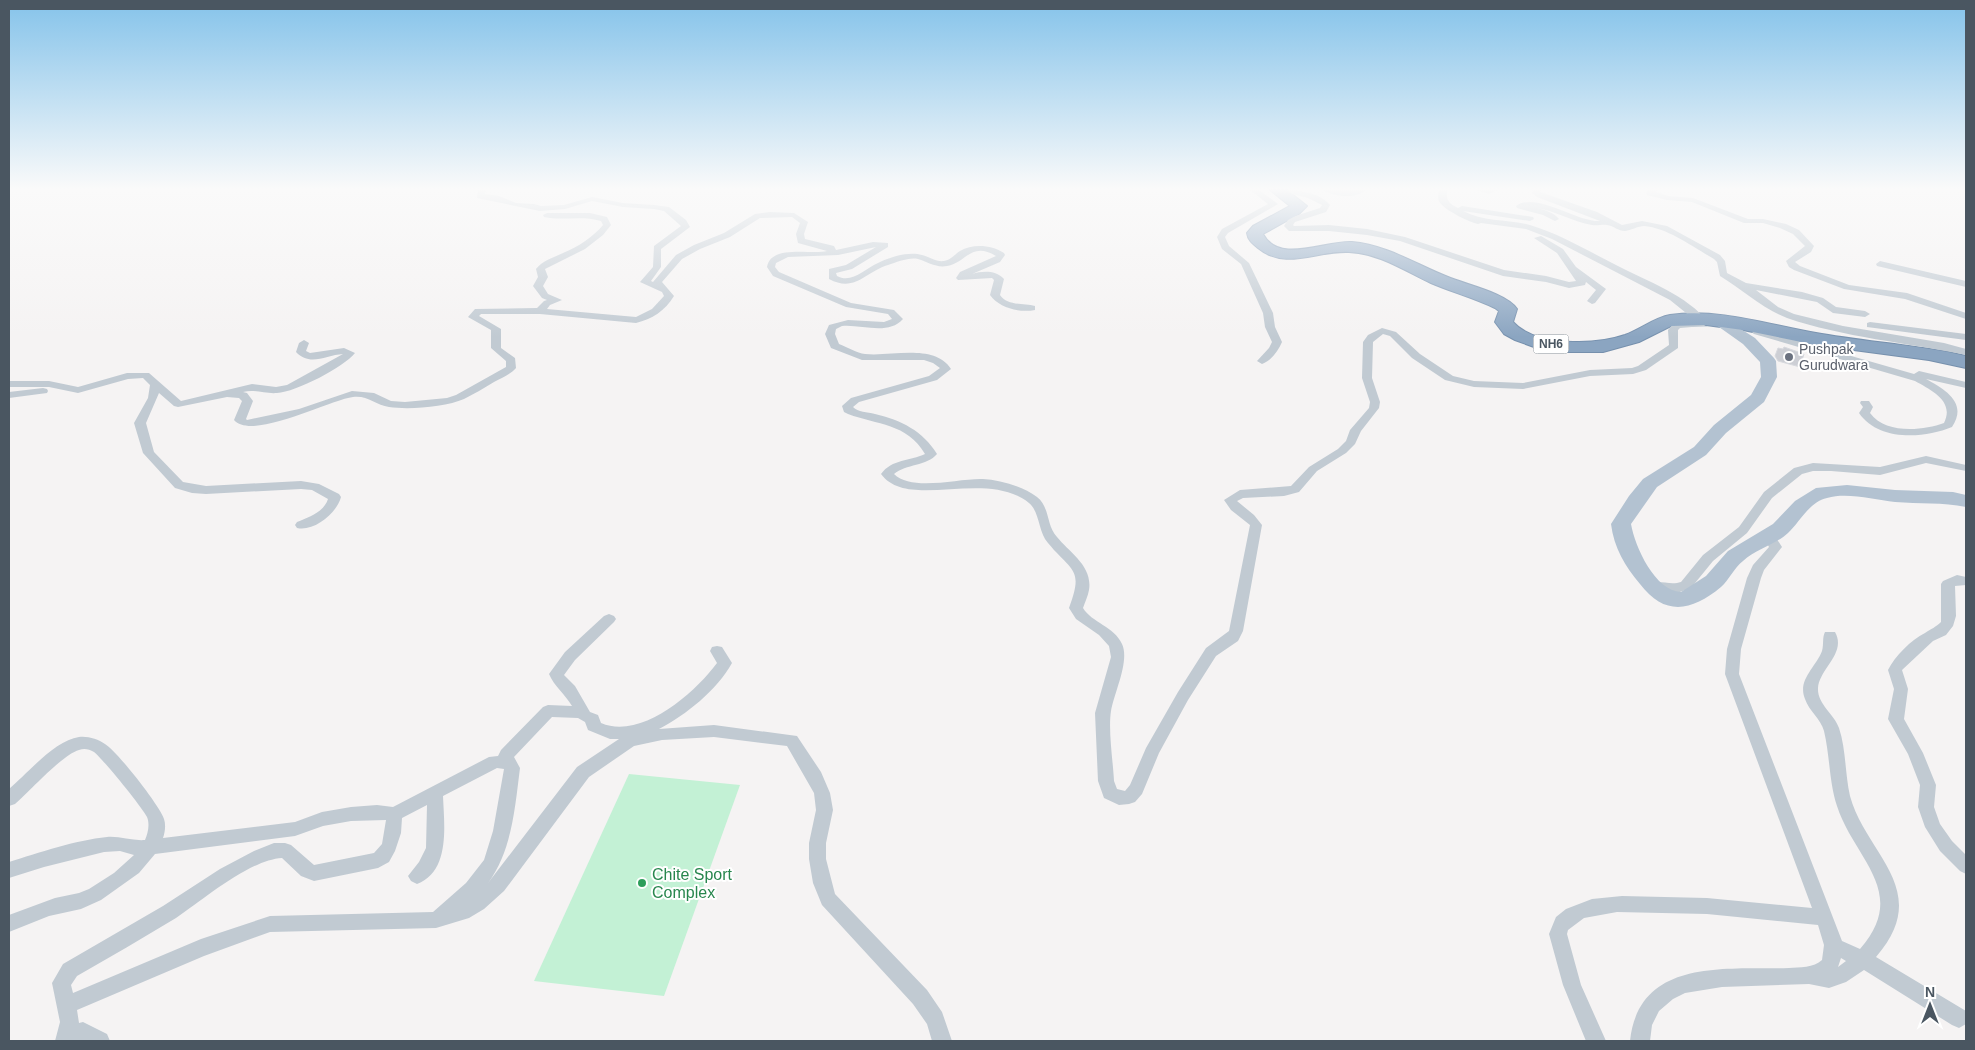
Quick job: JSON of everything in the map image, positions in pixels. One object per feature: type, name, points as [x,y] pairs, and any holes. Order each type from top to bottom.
[{"type":"highway","name":"NH6","points":[[1257,239],[1270,250],[1279,254],[1296,256],[1342,246],[1378,252],[1438,280],[1501,304],[1508,309],[1504,322],[1508,329],[1524,339],[1551,344],[1593,347],[1635,338],[1668,322],[1717,323],[1816,339],[1905,350],[1966,362]]},
{"type":"main road","points":[[1717,323],[1750,341],[1768,361],[1768,377],[1758,398],[1720,429],[1700,451],[1650,483],[1636,500],[1621,524],[1623,538],[1633,561],[1658,593],[1680,600],[1688,598],[1714,581],[1728,563],[1740,553],[1780,530],[1811,498],[1829,491],[1953,498],[1966,501]]},
{"type":"street","points":[[540,311],[547,303],[556,300],[545,296],[538,286],[543,277],[540,269],[547,262],[565,256],[592,239]]},
{"type":"street","points":[[231,392],[246,397],[248,400],[240,420],[250,424],[288,415],[352,394],[370,395],[389,404],[397,405],[421,405],[448,401],[460,397],[506,373],[512,366],[511,360],[499,352],[494,344],[496,330],[475,320],[473,317],[475,313],[488,310],[540,311],[626,320],[640,319],[659,309],[668,299],[668,292],[645,282],[657,267],[656,248],[668,239]]},
{"type":"street","points":[[660,287],[657,282],[658,279],[670,269],[679,257],[716,239]]},
{"type":"street","points":[[801,239],[801,241],[831,248],[831,253]]},
{"type":"street","points":[[1221,239],[1225,247],[1245,263],[1268,313],[1270,328],[1277,342],[1274,349],[1262,361]]},
{"type":"street","points":[[1402,239],[1503,273],[1546,279],[1569,285],[1580,285],[1582,280],[1560,251],[1540,239]]},
{"type":"street","points":[[1559,239],[1717,323]]},
{"type":"street","points":[[1685,239],[1717,256],[1721,261],[1723,274],[1744,286],[1775,309],[1803,319],[1843,329],[1966,352]]},
{"type":"street","points":[[1803,239],[1810,246],[1808,250],[1790,261],[1797,268],[1847,287],[1907,296],[1966,316]]},
{"type":"street","points":[[1032,308],[1009,305],[999,301],[995,295],[999,279],[995,276],[980,274],[960,278],[997,260],[1001,255],[996,251],[970,250],[960,255],[954,262],[940,264],[912,257],[886,263],[871,269],[854,281],[843,282],[832,277],[832,271],[849,267],[884,245],[878,244],[844,253],[788,254],[775,259],[771,267],[776,274],[815,292],[849,305],[891,312],[898,319],[889,324],[856,322],[836,324],[832,327],[830,334],[835,346],[862,357],[931,358],[944,364],[946,369],[933,378],[854,400],[847,406],[848,410],[853,413],[901,426],[917,436],[929,450],[931,454],[928,457],[891,468],[887,474],[890,479],[901,483],[928,486],[983,483],[1001,486],[1032,499],[1040,507],[1046,532],[1072,560],[1082,578],[1082,592],[1076,608],[1081,616],[1104,631],[1116,645],[1118,658],[1103,712],[1106,781],[1110,793],[1119,798],[1129,797],[1136,789],[1152,752],[1183,696],[1211,652],[1233,637],[1236,631],[1256,525],[1252,518],[1238,511],[1230,500],[1240,494],[1284,492],[1295,489],[1306,480],[1313,469],[1342,451],[1351,442],[1356,430],[1374,408],[1375,402],[1367,378],[1368,342],[1371,337],[1382,331],[1393,334],[1416,356],[1449,378],[1474,384],[1523,386],[1590,373],[1633,371],[1642,368],[1674,346],[1675,327],[1682,324],[1717,323],[1760,333],[1919,379],[1946,396],[1952,407],[1952,417],[1948,425],[1930,432],[1882,428],[1872,424],[1866,418],[1864,414],[1868,407],[1865,403]]},
{"type":"street","points":[[1880,264],[1966,284]]},
{"type":"street","points":[[1570,266],[1601,290],[1592,301]]},
{"type":"street","points":[[1744,286],[1802,295],[1820,300],[1833,310],[1865,314]]},
{"type":"street","points":[[1803,319],[1837,321],[1966,337]]},
{"type":"street","points":[[9,395],[55,389],[78,390],[136,374],[145,375],[178,404],[197,402],[252,387],[276,390],[290,388],[342,360],[350,353],[337,351],[322,357],[312,357],[301,352],[304,343]]},
{"type":"street","points":[[1884,369],[1930,376],[1966,385]]},
{"type":"street","points":[[9,384],[58,385],[70,390]]},
{"type":"street","points":[[155,384],[153,398],[142,417],[141,429],[150,453],[179,485],[192,489],[206,490],[301,484],[315,487],[336,498],[330,508],[301,525]]},
{"type":"street","points":[[1652,587],[1657,585],[1677,588],[1686,585],[1708,558],[1743,530],[1768,495],[1798,471],[1813,467],[1880,471],[1926,459],[1966,468]]},
{"type":"street","points":[[1640,1041],[1644,1022],[1665,992],[1704,978],[1810,975],[1828,968],[1832,959],[1834,946],[1824,917],[1732,674],[1734,648],[1754,578],[1758,568],[1776,547],[1770,536]]},
{"type":"street","points":[[1966,581],[1957,580],[1948,584],[1948,623],[1940,631],[1923,641],[1898,664],[1896,670],[1901,689],[1896,719],[1928,785],[1926,807],[1928,815],[1938,838],[1966,866]]},
{"type":"street","points":[[609,619],[570,656],[556,674],[586,716],[594,719],[593,726],[599,730],[609,732],[636,730],[658,723],[689,702],[721,669],[725,663],[717,651]]},
{"type":"street","points":[[1810,975],[1819,979],[1836,979],[1862,959],[1879,940],[1889,922],[1890,904],[1886,881],[1851,822],[1838,782],[1832,729],[1811,696],[1810,688],[1812,681],[1829,651],[1830,636]]},
{"type":"street","points":[[504,761],[507,754],[544,714],[552,711],[583,712]]},
{"type":"street","points":[[66,1005],[201,948],[270,924],[436,920],[457,916],[486,897],[498,885],[583,772],[606,755],[630,741],[644,736],[714,731],[792,740],[796,750],[820,786],[824,799],[824,813],[817,848],[821,881],[828,899],[920,997],[935,1019],[942,1041]]},
{"type":"street","points":[[9,799],[62,751],[79,743],[92,743],[106,754],[141,796],[155,818],[157,829],[155,840],[151,846],[127,872],[100,892],[82,901],[55,906],[9,924]]},
{"type":"street","points":[[9,870],[44,859],[104,845],[120,844],[132,848],[151,846],[295,829],[322,819],[351,814],[377,812],[394,814],[495,762],[504,761],[511,764],[512,768],[494,857],[486,872],[474,886],[436,920]]},
{"type":"street","points":[[417,876],[429,865],[435,849],[435,792]]},
{"type":"street","points":[[67,1038],[70,1022],[61,983],[70,970],[168,913],[256,858],[281,850],[288,852],[307,870],[314,873],[374,862],[382,858],[389,844],[394,814]]},
{"type":"street","points":[[1946,846],[1966,860]]},
{"type":"street","points":[[1596,1041],[1572,985],[1558,934],[1558,928],[1562,922],[1573,915],[1600,905],[1661,903],[1824,917]]},
{"type":"street","points":[[1834,946],[1862,959],[1959,1018]]},
{"type":"street","points":[[67,1038],[83,1032],[100,1041]]},
{"type":"green space","name":"Chite Sport Complex","points":[[629,774],[740,785],[664,996],[534,981]]},
{"type":"building","name":"Pushpak Gurudwara","points":[[1784,347],[1804,354],[1800,367],[1778,361],[1775,356],[1778,348],[1783,349]]},
{"type":"place","name":"Pushpak Gurudwara","points":[[1789,357]]},
{"type":"place","name":"Chite Sport Complex","points":[[642,883]]}]
